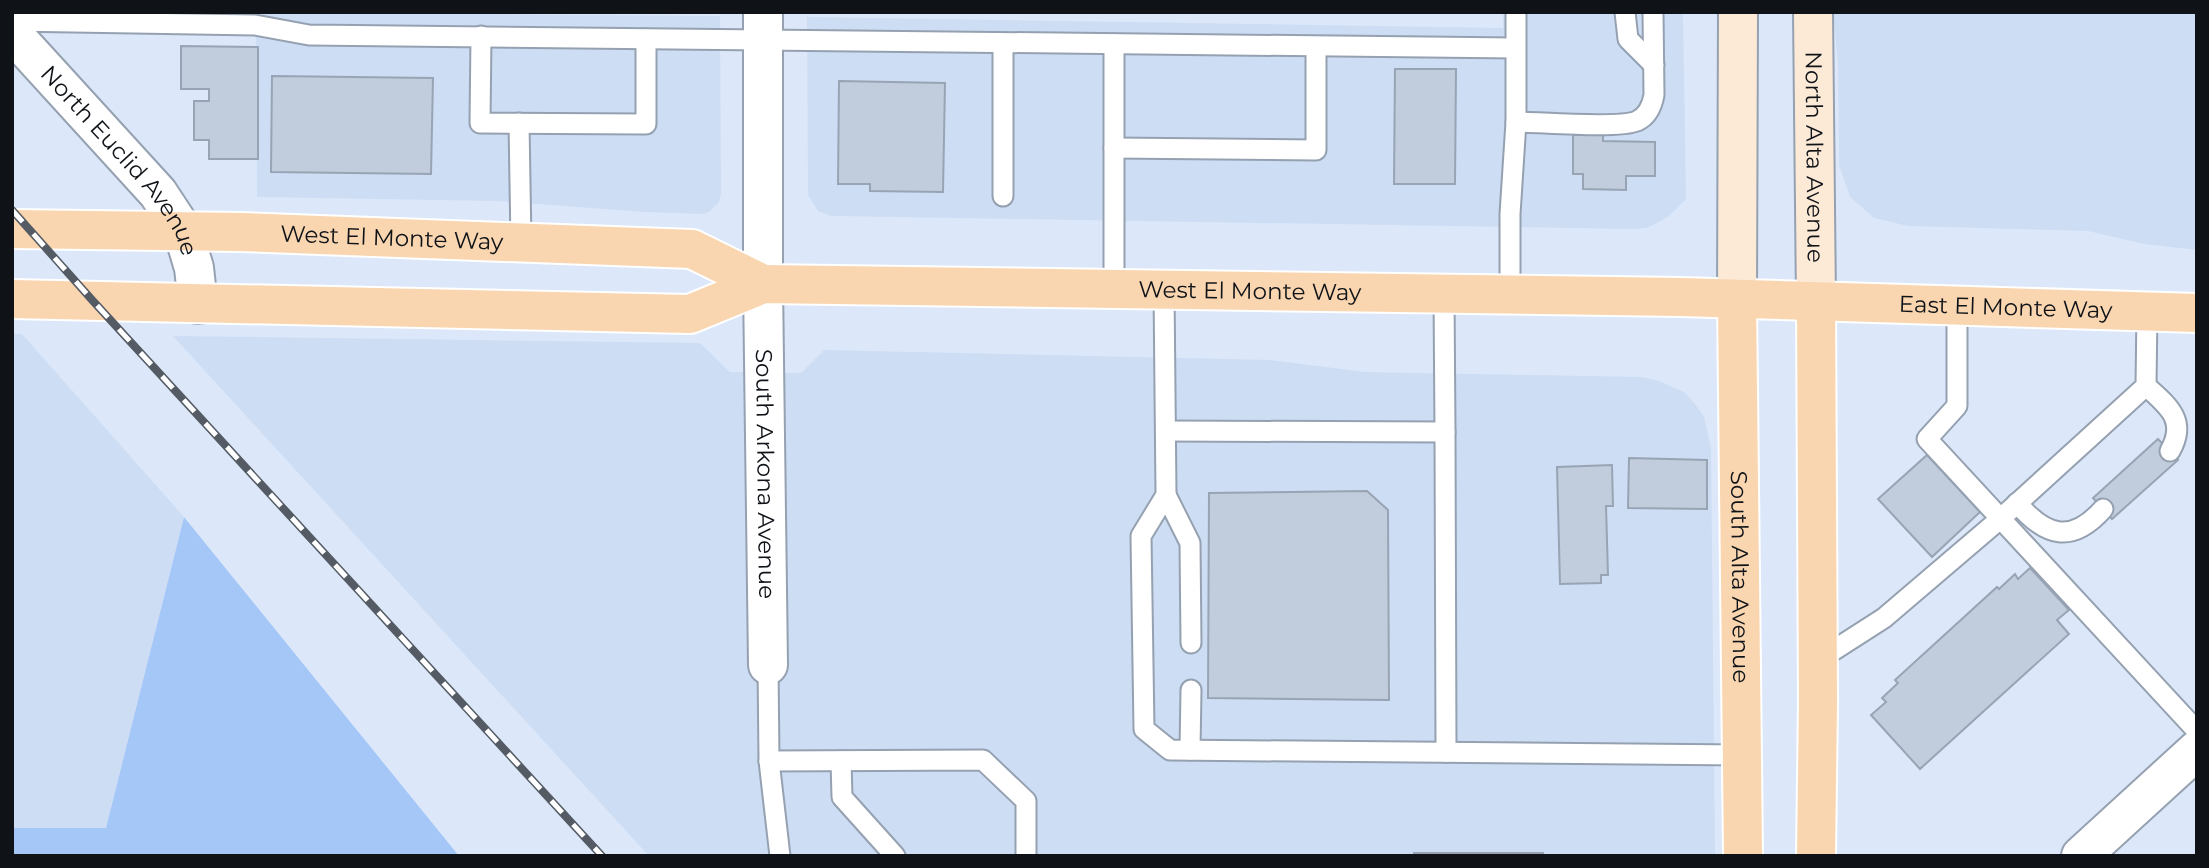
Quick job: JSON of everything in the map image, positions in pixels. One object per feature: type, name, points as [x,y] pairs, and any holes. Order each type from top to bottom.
[{"type":"main road","points":[[1737,299],[1738,12]]},
{"type":"main road","name":"North Alta Avenue","points":[[1813,12],[1816,302]]},
{"type":"main road","name":"West El Monte Way","points":[[12,229],[183,231],[692,249],[763,284]]},
{"type":"main road","name":"West El Monte Way","points":[[12,299],[690,314],[763,284],[1737,299]]},
{"type":"main road","name":"East El Monte Way","points":[[1737,299],[2197,313]]},
{"type":"main road","name":"South Alta Avenue","points":[[1737,299],[1743,856]]},
{"type":"main road","points":[[1816,302],[1816,856]]},
{"type":"street","name":"South Arkona Avenue","points":[[764,26],[763,284],[768,665]]},
{"type":"street","name":"North Euclid Avenue","points":[[12,33],[158,193],[183,231],[194,268],[198,304]]},
{"type":"street","points":[[2081,856],[2197,750]]},
{"type":"lane","points":[[1510,294],[1510,214],[1516,122],[1516,12]]},
{"type":"lane","points":[[1625,12],[1628,39],[1654,65]]},
{"type":"lane","points":[[1516,122],[1620,124],[1637,121],[1649,111],[1653,103],[1653,12]]},
{"type":"lane","points":[[12,21],[255,25],[309,34],[646,39],[764,26],[1003,43],[1516,48]]},
{"type":"lane","points":[[481,36],[480,123],[646,124],[646,39]]},
{"type":"lane","points":[[1003,43],[1003,197]]},
{"type":"lane","points":[[1114,44],[1114,288]]},
{"type":"lane","points":[[1114,148],[1316,150],[1316,47]]},
{"type":"lane","points":[[519,123],[521,243]]},
{"type":"lane","points":[[1164,289],[1166,495],[1190,543],[1191,643]]},
{"type":"lane","points":[[1444,294],[1446,752]]},
{"type":"lane","points":[[1957,307],[1957,406],[1927,439],[2197,731]]},
{"type":"lane","points":[[1817,661],[1884,618],[2000,519],[2146,386],[2147,311]]},
{"type":"lane","points":[[2146,386],[2169,407],[2175,417],[2177,435],[2170,451]]},
{"type":"lane","points":[[1166,431],[1446,432]]},
{"type":"lane","points":[[1166,495],[1141,536],[1144,729],[1170,750],[1742,755]]},
{"type":"lane","points":[[2017,503],[2038,524],[2060,532],[2081,530],[2103,509]]},
{"type":"lane","points":[[768,665],[769,761],[780,856]]},
{"type":"lane","points":[[1190,750],[1191,690]]},
{"type":"lane","points":[[769,761],[983,760],[1026,801],[1026,856]]},
{"type":"lane","points":[[841,761],[842,797],[895,856]]},
{"type":"shaded area","points":[[256,12],[720,16],[719,202],[709,212],[702,214],[497,201],[257,197]]},
{"type":"shaded area","points":[[1503,12],[1683,12],[1686,199],[1668,217],[1647,228],[1633,229],[832,216],[818,211],[808,195],[807,17],[1503,28]]},
{"type":"shaded area","points":[[1833,12],[2197,12],[2197,250],[2144,244],[2088,231],[1908,226],[1874,218],[1850,197],[1839,165],[1838,63]]},
{"type":"shaded area","points":[[12,334],[22,334],[184,517],[106,828],[12,828]]},
{"type":"shaded area","points":[[173,336],[700,343],[730,372],[801,373],[824,350],[1270,360],[1365,372],[1642,377],[1659,381],[1684,392],[1695,404],[1704,417],[1711,447],[1715,856],[649,856]]},
{"type":"shaded area","points":[[184,517],[459,856],[12,856],[12,828],[106,828]]},
{"type":"building","points":[[181,46],[258,47],[258,159],[209,159],[209,140],[194,140],[194,101],[209,101],[209,89],[181,89]]},
{"type":"building","points":[[1395,69],[1456,69],[1455,184],[1394,184]]},
{"type":"building","points":[[272,76],[433,78],[431,174],[271,172]]},
{"type":"building","points":[[839,81],[945,83],[943,192],[870,191],[870,184],[838,184]]},
{"type":"building","points":[[1573,135],[1603,135],[1603,141],[1655,142],[1655,176],[1626,176],[1626,190],[1583,189],[1583,174],[1573,174]]},
{"type":"building","points":[[2158,439],[2178,460],[2112,519],[2093,498]]},
{"type":"building","points":[[1927,455],[1980,512],[1932,557],[1878,499]]},
{"type":"building","points":[[1629,458],[1707,460],[1707,509],[1628,508]]},
{"type":"building","points":[[1612,465],[1613,506],[1606,506],[1608,575],[1601,575],[1601,583],[1560,584],[1557,467]]},
{"type":"building","points":[[1367,491],[1388,510],[1389,700],[1208,698],[1209,493]]},
{"type":"building","points":[[2030,568],[2069,610],[2057,620],[2069,634],[1920,769],[1871,715],[1886,702],[1882,698],[1898,683],[1895,680],[1997,587],[1999,589],[2015,574],[2018,579]]},
{"type":"building","points":[[1414,853],[1543,853],[1543,856],[1414,856]]},
{"type":"railway","points":[[12,210],[602,856]]}]
